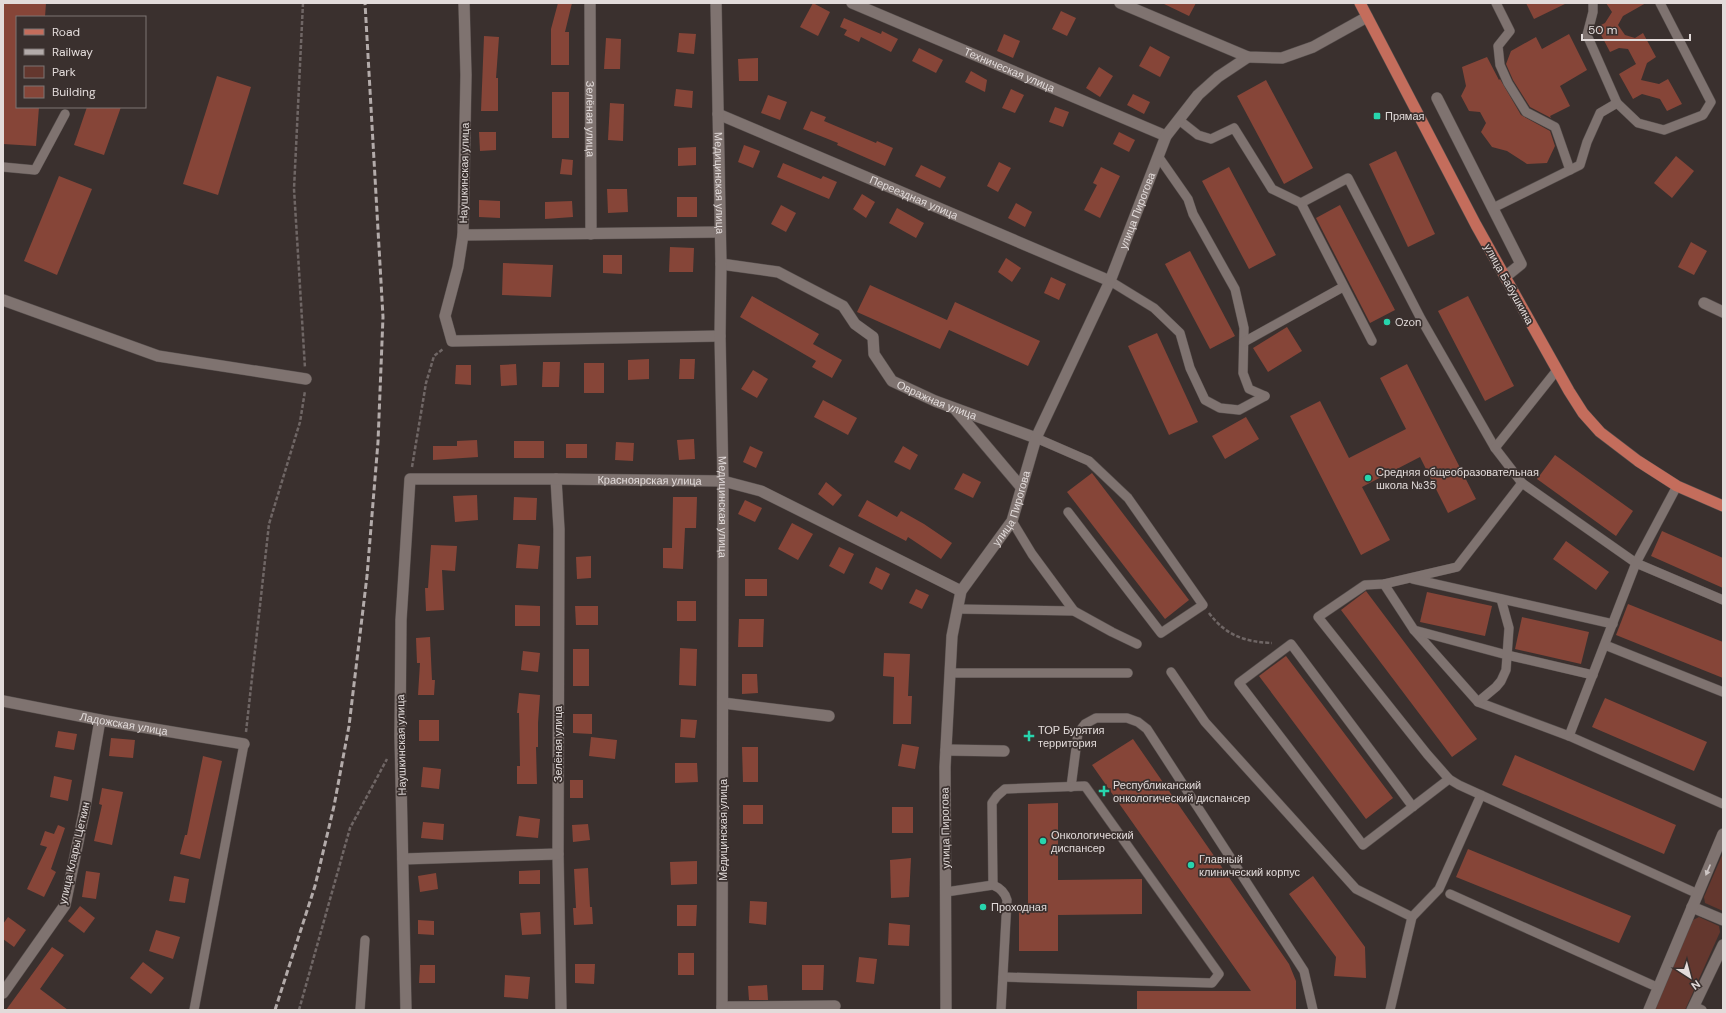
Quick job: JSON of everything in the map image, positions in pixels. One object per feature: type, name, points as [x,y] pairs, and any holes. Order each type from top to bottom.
[{"type":"main road","name":"улица Бабушкина","points":[[1360,3],[1505,277],[1556,370],[1583,413],[1600,432],[1638,461],[1677,486],[1723,506]]},
{"type":"street","name":"Наушкинская улица","points":[[452,341],[446,316],[458,267],[463,235],[466,75],[464,3]]},
{"type":"street","name":"Зелёная улица","points":[[590,3],[591,234]]},
{"type":"street","name":"Медицинская улица","points":[[716,3],[723,481],[722,1008]]},
{"type":"street","name":"Техническая улица","points":[[852,3],[1166,136]]},
{"type":"street","points":[[1120,3],[1248,57],[1282,58],[1313,47],[1367,17]]},
{"type":"street","name":"улица Пирогова","points":[[946,1010],[946,750],[952,636],[961,591],[1012,521],[1036,438],[1110,281],[1166,136],[1198,95],[1218,77],[1248,57]]},
{"type":"street","points":[[1437,98],[1494,208],[1520,264],[1505,277]]},
{"type":"street","name":"Переездная улица","points":[[718,114],[1110,281]]},
{"type":"street","points":[[463,235],[720,232]]},
{"type":"street","name":"Овражная улица","points":[[721,264],[778,272],[843,306],[855,324],[873,337],[874,354],[892,381],[954,408],[1036,438]]},
{"type":"street","points":[[3,300],[158,356],[306,379]]},
{"type":"street","points":[[1704,303],[1723,312]]},
{"type":"street","points":[[452,341],[720,336]]},
{"type":"street","points":[[954,408],[1021,487]]},
{"type":"street","name":"Наушкинская улица","points":[[406,1010],[404,859],[400,736],[401,620],[410,479]]},
{"type":"street","name":"Красноярская улица","points":[[410,479],[723,481],[761,491],[961,591]]},
{"type":"street","name":"Зелёная улица","points":[[556,479],[559,529],[558,854],[561,1010]]},
{"type":"street","name":"Ладожская улица","points":[[3,701],[100,720],[244,744]]},
{"type":"street","points":[[723,703],[829,716]]},
{"type":"street","name":"улица Клары Цеткин","points":[[3,993],[65,906],[84,813],[100,720]]},
{"type":"street","points":[[946,750],[1004,751]]},
{"type":"street","points":[[1649,1010],[1723,834]]},
{"type":"street","points":[[404,859],[558,854]]},
{"type":"street","points":[[1692,907],[1723,920]]},
{"type":"street","points":[[1696,1009],[1723,947]]},
{"type":"street","points":[[722,1008],[835,1006]]},
{"type":"lane","points":[[1496,3],[1510,31],[1498,46],[1500,65],[1508,83],[1526,112],[1555,126],[1570,170]]},
{"type":"lane","points":[[1593,3],[1593,12],[1587,35],[1618,104],[1638,123],[1664,130],[1703,115],[1711,102],[1660,3]]},
{"type":"lane","points":[[1494,208],[1580,165],[1586,142],[1600,113],[1618,104]]},
{"type":"lane","points":[[3,167],[35,170],[65,114]]},
{"type":"lane","points":[[1179,120],[1198,135],[1211,139],[1234,128],[1272,189],[1300,203],[1372,341]]},
{"type":"lane","points":[[1110,281],[1154,308],[1180,333],[1190,368],[1206,400],[1220,408],[1239,410],[1265,396],[1249,389],[1243,373],[1244,328],[1235,289],[1193,214],[1188,199],[1158,156]]},
{"type":"lane","points":[[1300,203],[1348,178],[1420,319],[1495,448],[1522,483],[1636,563],[1723,600]]},
{"type":"lane","points":[[1244,342],[1343,287]]},
{"type":"lane","points":[[1495,448],[1556,370]]},
{"type":"lane","points":[[1036,438],[1089,461],[1128,498],[1203,605],[1161,633],[1068,512]]},
{"type":"lane","points":[[1522,483],[1458,567],[1384,584],[1365,585],[1318,617],[1427,754],[1449,779],[1459,785],[1698,894]]},
{"type":"lane","points":[[1569,736],[1636,563],[1677,486]]},
{"type":"lane","points":[[1012,521],[1032,554],[1074,611],[1137,644]]},
{"type":"lane","points":[[1409,579],[1612,624]]},
{"type":"lane","points":[[1384,584],[1414,630],[1478,702],[1569,736],[1723,804]]},
{"type":"lane","points":[[1478,702],[1502,681],[1506,670],[1509,628],[1501,599]]},
{"type":"lane","points":[[957,609],[1074,611]]},
{"type":"lane","points":[[1414,630],[1507,655],[1593,675]]},
{"type":"lane","points":[[1413,807],[1291,644],[1239,683],[1363,845],[1413,807],[1449,779]]},
{"type":"lane","points":[[1604,645],[1723,692]]},
{"type":"lane","points":[[1171,672],[1206,722],[1356,889],[1412,917]]},
{"type":"lane","points":[[950,673],[1128,673]]},
{"type":"lane","points":[[1071,787],[1078,733],[1085,724],[1096,718],[1128,718],[1138,722],[1147,729],[1304,972],[1313,1010]]},
{"type":"lane","points":[[194,1010],[244,744]]},
{"type":"lane","points":[[993,885],[992,803],[997,796],[1005,789],[1085,786],[1219,974],[1212,984],[1003,977]]},
{"type":"lane","points":[[1390,1010],[1412,917],[1439,889],[1481,795]]},
{"type":"lane","points":[[946,892],[993,885],[1002,891],[1007,900],[1001,1010]]},
{"type":"lane","points":[[1450,894],[1659,988]]},
{"type":"lane","points":[[360,1010],[365,940]]},
{"type":"path","points":[[244,744],[269,524],[300,422],[306,379],[294,189],[303,3]]},
{"type":"path","points":[[410,479],[426,384],[434,356],[452,341]]},
{"type":"path","points":[[1203,605],[1212,617],[1226,631],[1252,642],[1291,644]]},
{"type":"path","points":[[299,1010],[350,828],[389,756]]},
{"type":"green space","points":[[1723,853],[1723,911],[1705,903],[1704,897]]},
{"type":"green space","points":[[1699,917],[1719,926],[1720,932],[1685,1010],[1653,1010],[1693,920]]},
{"type":"building","points":[[3,3],[46,3],[45,16],[16,16],[16,108],[39,108],[36,146],[3,144]]},
{"type":"building","points":[[558,3],[572,3],[565,32],[569,32],[569,65],[551,65],[551,29]]},
{"type":"building","points":[[813,3],[830,12],[818,36],[800,27]]},
{"type":"building","points":[[1162,3],[1196,3],[1189,16]]},
{"type":"building","points":[[1526,3],[1567,3],[1534,19]]},
{"type":"building","points":[[1606,3],[1646,3],[1623,16],[1618,25],[1625,35],[1635,38],[1643,33],[1656,57],[1647,63],[1641,80],[1659,84],[1668,79],[1682,104],[1667,111],[1660,99],[1642,94],[1633,99],[1619,74],[1636,64],[1628,49],[1619,48],[1610,52],[1597,27],[1605,23],[1612,12]]},
{"type":"building","points":[[1061,11],[1076,18],[1067,36],[1052,29]]},
{"type":"building","points":[[844,18],[881,34],[882,31],[898,39],[891,52],[861,37],[859,42],[844,35],[847,30],[840,27]]},
{"type":"building","points":[[679,33],[696,34],[694,54],[677,52]]},
{"type":"building","points":[[1004,34],[1020,41],[1013,58],[997,51]]},
{"type":"building","points":[[1569,34],[1587,70],[1560,86],[1570,106],[1550,116],[1551,118],[1530,107],[1513,80],[1506,64],[1511,51],[1536,37],[1542,49]]},
{"type":"building","points":[[484,36],[499,37],[496,78],[498,78],[498,111],[481,111]]},
{"type":"building","points":[[606,38],[621,39],[620,69],[604,69]]},
{"type":"building","points":[[1150,46],[1170,57],[1160,77],[1139,66]]},
{"type":"building","points":[[919,48],[943,60],[936,73],[912,61]]},
{"type":"building","points":[[1487,57],[1499,80],[1500,79],[1521,115],[1550,131],[1555,146],[1547,163],[1527,164],[1507,151],[1492,147],[1481,132],[1486,123],[1480,112],[1469,111],[1461,96],[1466,86],[1462,67]]},
{"type":"building","points":[[758,58],[758,81],[739,81],[738,59]]},
{"type":"building","points":[[1099,67],[1113,76],[1100,97],[1086,88]]},
{"type":"building","points":[[971,71],[987,80],[985,92],[965,82]]},
{"type":"building","points":[[217,76],[251,87],[218,195],[183,184]]},
{"type":"building","points":[[1266,80],[1313,168],[1284,184],[1237,96]]},
{"type":"building","points":[[676,89],[693,91],[692,108],[674,106]]},
{"type":"building","points":[[1011,89],[1024,95],[1015,113],[1002,108]]},
{"type":"building","points":[[552,92],[569,92],[569,138],[552,138]]},
{"type":"building","points":[[1133,94],[1150,102],[1144,114],[1127,105]]},
{"type":"building","points":[[768,95],[787,102],[780,120],[761,113]]},
{"type":"building","points":[[610,103],[624,104],[623,141],[608,140]]},
{"type":"building","points":[[1055,107],[1069,112],[1063,127],[1049,122]]},
{"type":"building","points":[[87,108],[121,108],[104,155],[74,145]]},
{"type":"building","points":[[811,111],[826,117],[824,121],[876,143],[877,141],[893,148],[885,166],[837,145],[838,143],[803,129]]},
{"type":"building","points":[[479,132],[496,132],[496,150],[480,151]]},
{"type":"building","points":[[1119,132],[1135,140],[1129,152],[1113,144]]},
{"type":"building","points":[[744,145],[760,151],[753,168],[738,162]]},
{"type":"building","points":[[696,147],[696,165],[678,166],[678,148]]},
{"type":"building","points":[[1396,151],[1435,234],[1408,247],[1369,164]]},
{"type":"building","points":[[1676,156],[1694,171],[1672,198],[1654,183]]},
{"type":"building","points":[[562,159],[573,160],[572,175],[560,174]]},
{"type":"building","points":[[999,162],[1011,168],[998,192],[987,186]]},
{"type":"building","points":[[783,163],[821,179],[823,176],[837,182],[829,199],[777,177]]},
{"type":"building","points":[[921,165],[946,177],[940,188],[915,176]]},
{"type":"building","points":[[1101,167],[1120,176],[1100,218],[1084,210],[1097,185],[1093,183]]},
{"type":"building","points":[[1229,167],[1276,255],[1249,269],[1202,181]]},
{"type":"building","points":[[59,176],[92,189],[57,275],[24,261]]},
{"type":"building","points":[[607,189],[627,189],[628,212],[608,213]]},
{"type":"building","points":[[862,194],[875,202],[866,218],[853,209]]},
{"type":"building","points":[[677,197],[697,197],[697,217],[677,217]]},
{"type":"building","points":[[479,200],[500,201],[500,218],[479,217]]},
{"type":"building","points":[[572,201],[573,217],[545,219],[545,202]]},
{"type":"building","points":[[1016,203],[1032,212],[1025,227],[1008,218]]},
{"type":"building","points":[[781,205],[796,213],[786,232],[771,224]]},
{"type":"building","points":[[1340,205],[1395,310],[1370,323],[1316,218]]},
{"type":"building","points":[[897,208],[924,223],[916,238],[889,223]]},
{"type":"building","points":[[1691,242],[1707,251],[1694,275],[1678,267]]},
{"type":"building","points":[[670,247],[694,248],[693,272],[669,272]]},
{"type":"building","points":[[1190,251],[1235,336],[1210,349],[1165,264]]},
{"type":"building","points":[[603,255],[622,255],[622,274],[603,273]]},
{"type":"building","points":[[1006,258],[1021,268],[1012,282],[998,272]]},
{"type":"building","points":[[503,263],[553,265],[551,297],[502,295]]},
{"type":"building","points":[[1051,277],[1066,284],[1059,300],[1044,293]]},
{"type":"building","points":[[870,285],[947,320],[955,302],[1040,341],[1028,366],[949,330],[940,349],[857,312]]},
{"type":"building","points":[[752,296],[819,334],[813,344],[842,360],[832,378],[812,367],[816,361],[740,317]]},
{"type":"building","points":[[1468,296],[1514,386],[1485,401],[1438,311]]},
{"type":"building","points":[[1287,327],[1302,351],[1268,372],[1253,348]]},
{"type":"building","points":[[1157,333],[1198,422],[1169,435],[1128,346]]},
{"type":"building","points":[[649,359],[649,379],[628,380],[628,360]]},
{"type":"building","points":[[680,359],[695,359],[694,379],[679,379]]},
{"type":"building","points":[[543,362],[560,362],[559,387],[542,387]]},
{"type":"building","points":[[584,363],[604,363],[604,393],[584,393]]},
{"type":"building","points":[[516,364],[517,385],[501,386],[500,365]]},
{"type":"building","points":[[1407,364],[1476,499],[1448,513],[1420,457],[1362,487],[1390,540],[1361,555],[1290,416],[1320,401],[1349,458],[1406,429],[1380,378]]},
{"type":"building","points":[[456,365],[471,365],[471,385],[455,384]]},
{"type":"building","points":[[753,370],[768,379],[757,398],[741,389]]},
{"type":"building","points":[[823,400],[857,418],[848,435],[814,417]]},
{"type":"building","points":[[1246,417],[1259,439],[1225,459],[1212,436]]},
{"type":"building","points":[[694,439],[695,459],[679,460],[677,440]]},
{"type":"building","points":[[477,440],[478,457],[433,460],[433,446],[457,446],[457,441]]},
{"type":"building","points":[[514,441],[544,441],[544,458],[514,458]]},
{"type":"building","points":[[616,442],[634,443],[633,461],[615,460]]},
{"type":"building","points":[[566,444],[587,444],[587,458],[566,458]]},
{"type":"building","points":[[750,446],[763,452],[756,468],[743,462]]},
{"type":"building","points":[[903,446],[918,455],[910,470],[894,462]]},
{"type":"building","points":[[1555,455],[1633,511],[1616,536],[1537,479]]},
{"type":"building","points":[[963,473],[981,482],[973,498],[954,489]]},
{"type":"building","points":[[1092,473],[1189,600],[1165,619],[1067,492]]},
{"type":"building","points":[[826,482],[842,495],[833,506],[818,494]]},
{"type":"building","points":[[477,495],[478,520],[455,522],[453,496]]},
{"type":"building","points":[[514,497],[537,498],[536,520],[513,520]]},
{"type":"building","points":[[673,497],[697,497],[696,528],[685,528],[683,569],[663,568],[663,548],[672,548]]},
{"type":"building","points":[[745,500],[762,508],[755,522],[738,514]]},
{"type":"building","points":[[867,500],[897,517],[901,511],[924,524],[952,543],[941,559],[908,537],[906,541],[858,516]]},
{"type":"building","points":[[792,523],[813,534],[798,560],[778,549]]},
{"type":"building","points":[[1662,531],[1723,558],[1723,588],[1651,556]]},
{"type":"building","points":[[1566,541],[1609,572],[1596,590],[1553,559]]},
{"type":"building","points":[[518,544],[540,546],[538,569],[516,568]]},
{"type":"building","points":[[431,545],[457,546],[455,571],[442,570],[444,610],[426,611],[425,588],[428,588]]},
{"type":"building","points":[[839,547],[854,554],[844,574],[829,566]]},
{"type":"building","points":[[591,556],[591,578],[577,579],[576,557]]},
{"type":"building","points":[[876,567],[890,574],[882,590],[869,583]]},
{"type":"building","points":[[745,579],[767,579],[767,596],[745,596]]},
{"type":"building","points":[[916,589],[929,595],[922,609],[909,603]]},
{"type":"building","points":[[1366,591],[1477,739],[1452,757],[1341,610]]},
{"type":"building","points":[[1427,592],[1492,606],[1485,636],[1420,622]]},
{"type":"building","points":[[677,601],[696,601],[696,621],[677,621]]},
{"type":"building","points":[[1628,604],[1723,642],[1723,678],[1616,635]]},
{"type":"building","points":[[515,605],[540,606],[540,626],[515,626]]},
{"type":"building","points":[[575,606],[598,606],[598,625],[576,625]]},
{"type":"building","points":[[1522,617],[1589,632],[1581,664],[1515,649]]},
{"type":"building","points":[[739,619],[764,619],[763,647],[738,647]]},
{"type":"building","points":[[430,637],[432,680],[435,680],[434,695],[418,695],[420,663],[417,663],[416,638]]},
{"type":"building","points":[[680,648],[697,649],[696,686],[679,685]]},
{"type":"building","points":[[573,649],[589,649],[589,686],[573,686]]},
{"type":"building","points":[[523,651],[540,653],[538,672],[521,670]]},
{"type":"building","points":[[884,653],[910,654],[908,696],[912,696],[911,724],[893,724],[894,677],[883,676]]},
{"type":"building","points":[[1286,656],[1393,798],[1366,819],[1259,676]]},
{"type":"building","points":[[742,674],[757,674],[758,693],[742,694]]},
{"type":"building","points":[[519,693],[540,695],[538,747],[536,747],[537,784],[517,784],[517,766],[520,766],[519,713],[517,713]]},
{"type":"building","points":[[1605,698],[1707,742],[1694,771],[1592,727]]},
{"type":"building","points":[[573,714],[592,714],[592,734],[573,733]]},
{"type":"building","points":[[681,719],[697,720],[695,738],[680,737]]},
{"type":"building","points":[[419,720],[439,720],[439,741],[419,741]]},
{"type":"building","points":[[58,731],[77,734],[74,750],[55,747]]},
{"type":"building","points":[[591,737],[617,740],[615,759],[589,756]]},
{"type":"building","points":[[111,738],[135,740],[133,758],[109,756]]},
{"type":"building","name":"Главный клинический корпус","points":[[1133,739],[1289,964],[1296,981],[1296,1010],[1137,1010],[1137,991],[1251,991],[1092,765]]},
{"type":"building","points":[[902,744],[919,747],[915,769],[898,766]]},
{"type":"building","points":[[742,747],[758,747],[758,782],[743,782]]},
{"type":"building","points":[[1515,755],[1676,825],[1664,854],[1502,785]]},
{"type":"building","points":[[203,756],[222,761],[200,859],[180,854],[185,835],[187,835]]},
{"type":"building","points":[[675,763],[697,763],[698,782],[675,783]]},
{"type":"building","points":[[423,767],[441,769],[439,789],[421,787]]},
{"type":"building","points":[[54,776],[72,780],[68,801],[50,797]]},
{"type":"building","points":[[570,780],[583,780],[583,798],[570,798]]},
{"type":"building","points":[[102,788],[123,792],[112,845],[94,841],[102,805],[99,804]]},
{"type":"building","name":"Онкологический диспансер","points":[[1058,803],[1058,880],[1142,879],[1142,914],[1058,915],[1058,951],[1019,951],[1019,912],[1028,912],[1028,804]]},
{"type":"building","points":[[743,805],[763,805],[763,824],[743,824]]},
{"type":"building","points":[[892,807],[913,807],[913,833],[892,833]]},
{"type":"building","points":[[519,816],[540,819],[538,838],[516,836]]},
{"type":"building","points":[[423,822],[444,824],[443,840],[421,838]]},
{"type":"building","points":[[588,824],[590,840],[573,842],[572,825]]},
{"type":"building","points":[[58,825],[65,828],[51,869],[56,872],[44,897],[27,889],[47,847],[40,845],[45,831],[54,834]]},
{"type":"building","points":[[1468,849],[1631,916],[1619,943],[1456,877]]},
{"type":"building","points":[[911,858],[909,897],[891,898],[890,860]]},
{"type":"building","points":[[697,861],[697,884],[671,885],[670,862]]},
{"type":"building","points":[[588,868],[590,907],[592,907],[593,924],[574,925],[573,908],[576,908],[574,869]]},
{"type":"building","points":[[540,870],[540,884],[519,884],[519,871]]},
{"type":"building","points":[[86,871],[100,873],[96,899],[82,897]]},
{"type":"building","points":[[436,873],[438,889],[420,892],[418,876]]},
{"type":"building","points":[[174,876],[189,879],[185,903],[169,901]]},
{"type":"building","points":[[1313,876],[1365,947],[1366,978],[1334,976],[1336,957],[1289,894]]},
{"type":"building","points":[[750,901],[767,902],[766,925],[749,923]]},
{"type":"building","points":[[677,905],[697,905],[696,926],[677,926]]},
{"type":"building","points":[[80,906],[95,918],[84,933],[68,921]]},
{"type":"building","points":[[540,912],[541,934],[522,935],[520,913]]},
{"type":"building","points":[[8,917],[26,930],[14,947],[3,939],[3,924]]},
{"type":"building","points":[[418,920],[434,921],[434,935],[418,934]]},
{"type":"building","points":[[889,923],[910,925],[909,946],[888,945]]},
{"type":"building","points":[[156,930],[180,937],[173,959],[149,951]]},
{"type":"building","points":[[52,947],[64,955],[40,989],[68,1010],[6,1010]]},
{"type":"building","points":[[678,953],[694,953],[694,975],[678,975]]},
{"type":"building","points":[[859,957],[877,959],[874,984],[856,982]]},
{"type":"building","points":[[143,962],[164,978],[151,994],[130,978]]},
{"type":"building","points":[[575,964],[595,964],[594,984],[575,983]]},
{"type":"building","points":[[420,965],[435,965],[435,983],[419,983]]},
{"type":"building","points":[[802,965],[824,965],[823,990],[802,990]]},
{"type":"building","points":[[505,975],[530,977],[528,999],[504,997]]},
{"type":"building","points":[[767,985],[768,1000],[749,1000],[748,986]]},
{"type":"railway","points":[[275,1010],[315,886],[334,806],[349,726],[367,576],[378,442],[383,317],[365,3]]},
{"type":"place","name":"Прямая","points":[[1377,116]]},
{"type":"place","name":"Ozon","points":[[1387,322]]},
{"type":"place","name":"Средняя общеобразовательная школа №35","points":[[1368,478]]},
{"type":"place","name":"ТОР Бурятия территория","points":[[1029,736]]},
{"type":"place","name":"Республиканский онкологический диспансер","points":[[1104,791]]},
{"type":"place","name":"Онкологический диспансер","points":[[1043,841]]},
{"type":"place","name":"Главный клинический корпус","points":[[1191,865]]},
{"type":"place","name":"Проходная","points":[[983,907]]}]
